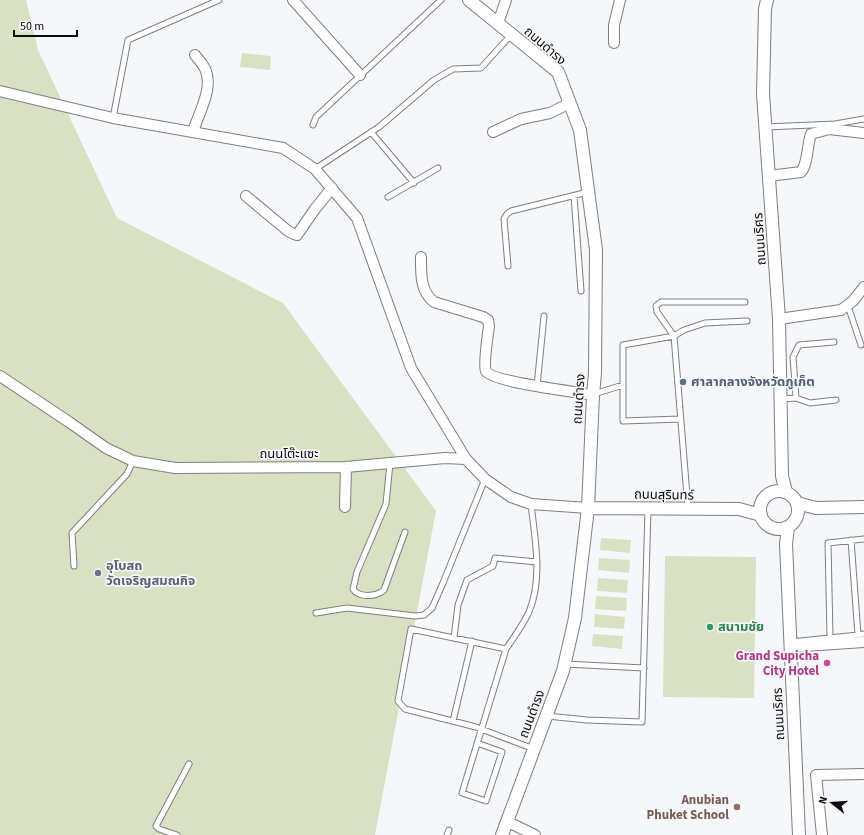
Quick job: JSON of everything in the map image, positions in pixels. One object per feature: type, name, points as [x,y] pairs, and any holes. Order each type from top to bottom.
[{"type":"street","points":[[293,0],[360,75]]},
{"type":"street","name":"ถนนดำรง","points":[[468,0],[558,72],[580,130],[596,250],[595,373],[588,508],[575,618],[564,664],[508,822],[502,835]]},
{"type":"street","points":[[498,24],[506,0]]},
{"type":"street","points":[[614,44],[614,25],[620,0]]},
{"type":"street","name":"ถนนนริศร","points":[[767,0],[765,10],[763,94],[779,319],[782,476],[780,492]]},
{"type":"street","points":[[193,132],[207,85],[206,70],[196,55]]},
{"type":"street","points":[[0,91],[113,118],[283,148],[315,169],[357,218],[411,368],[466,459],[485,479],[511,497],[531,504],[588,508]]},
{"type":"street","points":[[493,132],[521,119],[550,113],[570,103]]},
{"type":"street","points":[[769,176],[802,172],[804,169],[808,142],[811,134],[829,129],[864,133]]},
{"type":"street","points":[[246,196],[288,231],[297,235],[332,188]]},
{"type":"street","points":[[421,257],[422,280],[428,298],[434,302],[483,316],[488,320],[489,326],[485,363],[486,371],[490,375],[518,383],[593,395]]},
{"type":"street","points":[[779,319],[841,310],[848,306],[864,287]]},
{"type":"street","name":"ถนนโต๊ะแซะ","points":[[0,376],[106,448],[133,461],[175,468],[346,467],[445,458],[466,459]]},
{"type":"street","points":[[344,507],[346,467]]},
{"type":"street","points":[[780,492],[795,498],[798,509],[793,524],[783,528],[767,525],[761,509],[769,494],[780,492]]},
{"type":"street","points":[[798,509],[864,507]]},
{"type":"street","name":"ถนนสุรินทร์","points":[[588,508],[761,509]]},
{"type":"street","name":"ถนนนริศร","points":[[783,528],[786,544],[799,835]]},
{"type":"street","points":[[790,645],[861,638]]},
{"type":"street","points":[[822,835],[816,775],[864,774]]},
{"type":"street","points":[[508,822],[535,835]]},
{"type":"lane","points":[[113,118],[128,40],[219,0]]},
{"type":"lane","points":[[313,125],[316,117],[441,0]]},
{"type":"lane","points":[[315,169],[379,127],[434,80],[453,70],[482,68],[511,35]]},
{"type":"lane","points":[[765,127],[835,124],[864,119]]},
{"type":"lane","points":[[371,132],[414,183]]},
{"type":"lane","points":[[388,197],[438,168]]},
{"type":"lane","points":[[508,266],[504,219],[507,214],[511,211],[588,192]]},
{"type":"lane","points":[[574,196],[582,291]]},
{"type":"lane","points":[[688,509],[674,336],[657,312],[656,306],[661,302],[745,302]]},
{"type":"lane","points":[[848,306],[861,345]]},
{"type":"lane","points":[[537,386],[544,316]]},
{"type":"lane","points":[[680,419],[623,421],[623,345],[674,336],[684,330],[705,323],[747,321]]},
{"type":"lane","points":[[796,398],[793,357],[799,345],[834,342]]},
{"type":"lane","points":[[780,358],[793,357]]},
{"type":"lane","points":[[593,395],[623,384]]},
{"type":"lane","points":[[780,399],[796,398],[810,403],[836,400]]},
{"type":"lane","points":[[74,566],[72,533],[127,474],[133,461]]},
{"type":"lane","points":[[390,463],[386,504],[357,572],[353,589],[356,593],[364,595],[379,594],[384,590],[405,532]]},
{"type":"lane","points":[[316,613],[346,608],[415,616],[424,615],[432,608],[485,479]]},
{"type":"lane","points":[[477,743],[502,752],[486,801],[462,793],[481,729],[506,649],[529,612],[535,588],[537,562],[531,504]]},
{"type":"lane","points":[[546,716],[587,720],[642,722],[648,508]]},
{"type":"lane","points":[[830,637],[828,543],[864,538]]},
{"type":"lane","points":[[851,540],[861,638]]},
{"type":"lane","points":[[454,638],[458,605],[467,580],[493,566],[495,558],[537,562]]},
{"type":"lane","points":[[506,649],[411,629],[398,701],[405,708],[481,729],[534,749]]},
{"type":"lane","points":[[861,638],[864,634]]},
{"type":"lane","points":[[790,645],[830,637],[861,638]]},
{"type":"lane","points":[[453,721],[472,642]]},
{"type":"lane","points":[[564,664],[644,668]]},
{"type":"lane","points":[[177,835],[159,829],[156,826],[189,764]]},
{"type":"green space","points":[[0,0],[26,0],[38,50],[117,218],[283,303],[436,511],[375,835],[0,835]]},
{"type":"green space","points":[[242,53],[271,56],[270,70],[240,67]]},
{"type":"green space","points":[[601,538],[631,540],[630,553],[600,550]]},
{"type":"green space","name":"สนามชัย","points":[[665,556],[756,557],[754,698],[663,697]]},
{"type":"green space","points":[[599,558],[630,560],[629,573],[598,570]]},
{"type":"green space","points":[[598,578],[628,580],[627,593],[597,591]]},
{"type":"green space","points":[[596,596],[627,598],[626,611],[595,609]]},
{"type":"green space","points":[[595,614],[625,617],[624,629],[594,627]]},
{"type":"green space","points":[[593,634],[623,636],[622,649],[592,646]]},
{"type":"place","name":"ศาลากลางจังหวัดภูเก็ต","points":[[683,382]]},
{"type":"place","name":"อุโบสถ วัดเจริญสมณกิจ","points":[[98,573]]},
{"type":"place","name":"สนามชัย","points":[[710,627]]},
{"type":"place","name":"Grand Supicha City Hotel","points":[[827,663]]},
{"type":"place","name":"Anubian Phuket School","points":[[737,807]]}]
